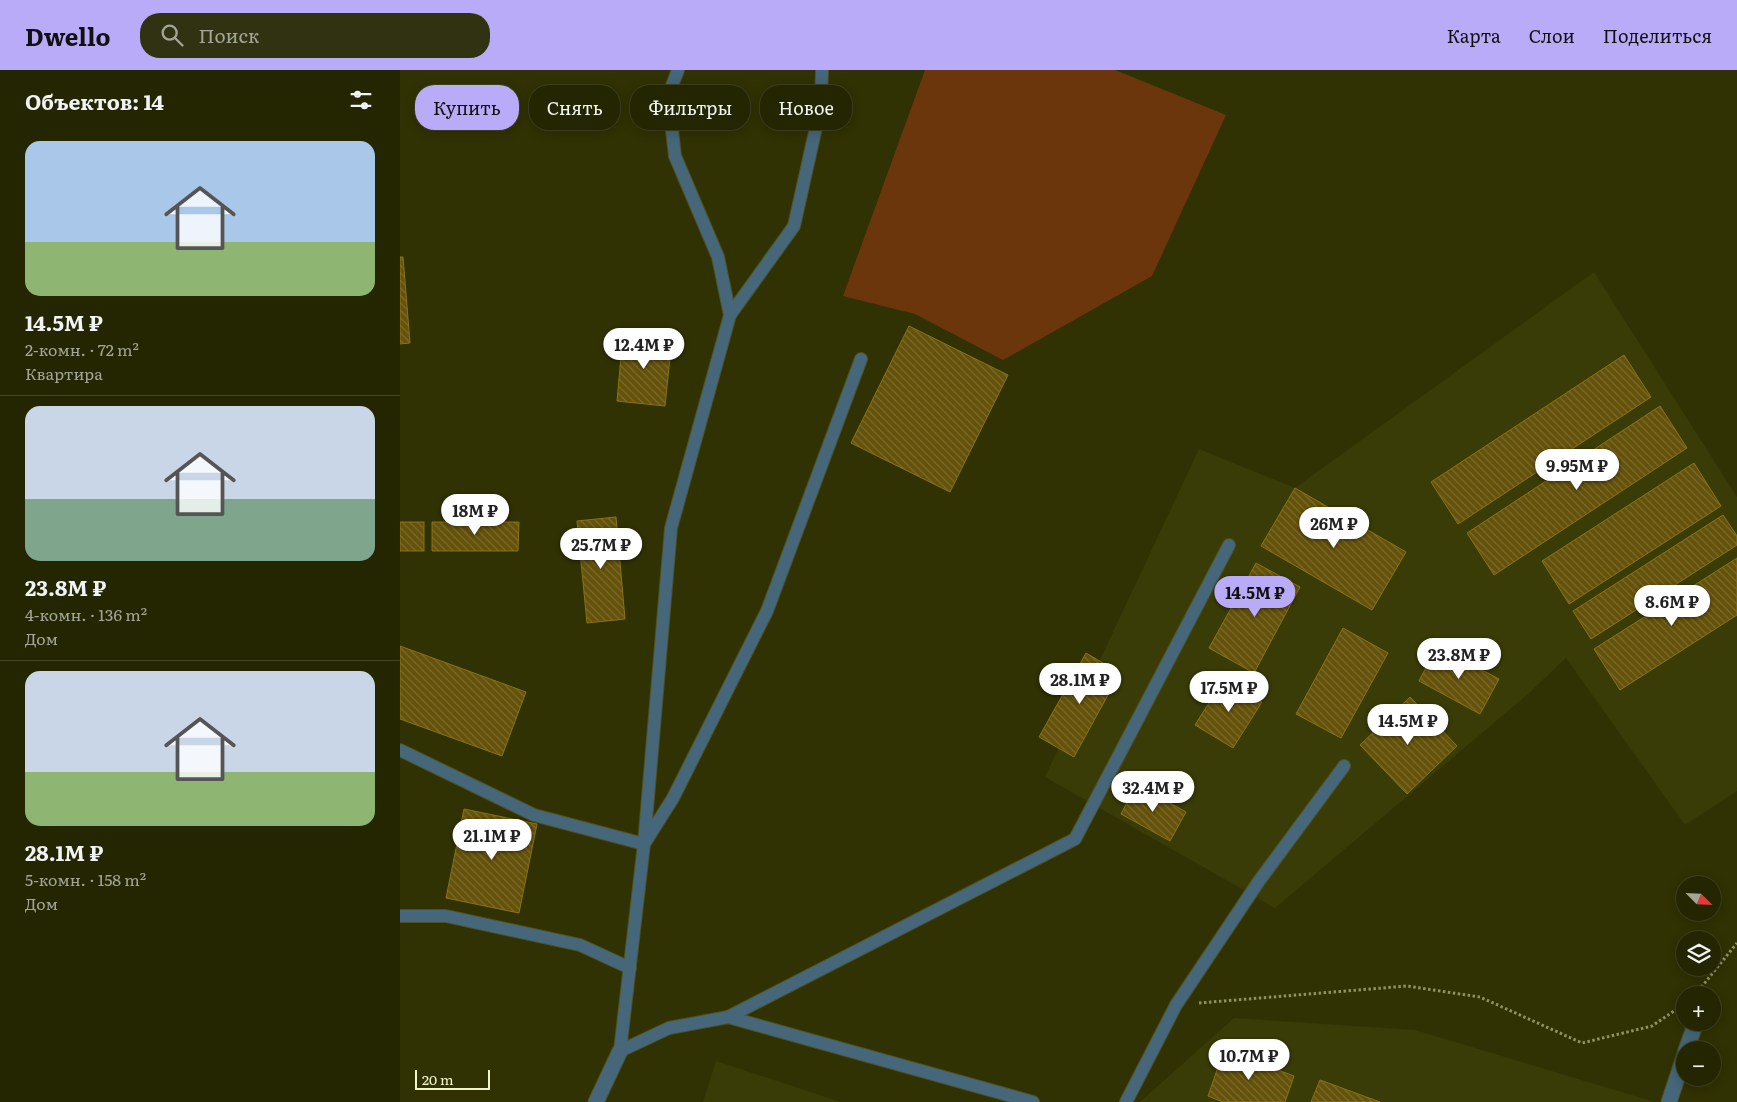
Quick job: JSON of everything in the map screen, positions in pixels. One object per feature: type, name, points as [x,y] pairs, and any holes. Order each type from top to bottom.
[{"type":"street","points":[[596,1102],[620,1051]]},
{"type":"street","points":[[1668,1102],[1676,1079]]},
{"type":"lane","points":[[678,70],[668,96],[675,156],[718,257],[730,315]]},
{"type":"lane","points":[[620,1051],[644,844],[671,528],[730,315],[794,226],[821,104],[822,70]]},
{"type":"lane","points":[[644,844],[673,798],[767,611],[862,359]]},
{"type":"lane","points":[[620,1051],[669,1028],[728,1017],[1075,839],[1229,546]]},
{"type":"lane","points":[[400,750],[534,815],[644,844]]},
{"type":"lane","points":[[1126,1102],[1176,1005],[1259,881],[1344,766]]},
{"type":"lane","points":[[400,916],[446,916],[580,945],[630,968]]},
{"type":"lane","points":[[728,1017],[1033,1102]]},
{"type":"path","points":[[1702,986],[1737,943]]},
{"type":"path","points":[[1176,1005],[1407,986],[1480,996],[1582,1043],[1652,1026],[1676,1008]]},
{"type":"shaded area","points":[[925,70],[1115,70],[1226,115],[1152,276],[1003,360],[915,314],[843,296]]},
{"type":"shaded area","points":[[1594,272],[1737,497],[1737,791],[1685,825],[1566,658],[1527,695],[1275,908],[1045,777],[1199,449],[1295,488]]},
{"type":"shaded area","points":[[1234,1018],[1415,1030],[1655,1102],[1140,1102]]},
{"type":"shaded area","points":[[716,1061],[841,1102],[703,1102]]},
{"type":"building","points":[[400,257],[403,257],[410,343],[400,344]]},
{"type":"building","points":[[909,326],[1008,375],[950,492],[851,443]]},
{"type":"building","points":[[623,334],[672,338],[665,406],[617,401]]},
{"type":"building","points":[[1624,355],[1651,397],[1458,524],[1431,482]]},
{"type":"building","points":[[1660,406],[1687,448],[1494,575],[1467,533]]},
{"type":"building","points":[[1694,463],[1721,506],[1569,604],[1542,561]]},
{"type":"building","points":[[1295,488],[1406,552],[1372,610],[1261,546]]},
{"type":"building","points":[[1723,515],[1737,536],[1737,545],[1591,639],[1573,611]]},
{"type":"building","points":[[616,517],[625,619],[587,623],[577,521]]},
{"type":"building","points":[[400,522],[424,522],[424,551],[400,551]]},
{"type":"building","points":[[432,522],[519,522],[518,551],[432,551]]},
{"type":"building","points":[[1737,558],[1737,615],[1620,690],[1594,649]]},
{"type":"building","points":[[1256,563],[1300,587],[1254,673],[1209,648]]},
{"type":"building","points":[[1343,628],[1388,653],[1341,738],[1296,714]]},
{"type":"building","points":[[400,646],[526,692],[502,756],[400,719]]},
{"type":"building","points":[[1437,646],[1499,679],[1480,714],[1419,681]]},
{"type":"building","points":[[1086,653],[1120,673],[1074,757],[1039,737]]},
{"type":"building","points":[[1224,679],[1262,702],[1233,748],[1195,725]]},
{"type":"building","points":[[1410,697],[1457,746],[1407,794],[1360,745]]},
{"type":"building","points":[[1137,784],[1186,812],[1170,841],[1121,814]]},
{"type":"building","points":[[464,809],[537,824],[519,913],[446,898]]},
{"type":"building","points":[[1224,1050],[1294,1076],[1285,1102],[1223,1102],[1208,1096]]},
{"type":"building","points":[[1320,1080],[1380,1102],[1311,1102]]}]
